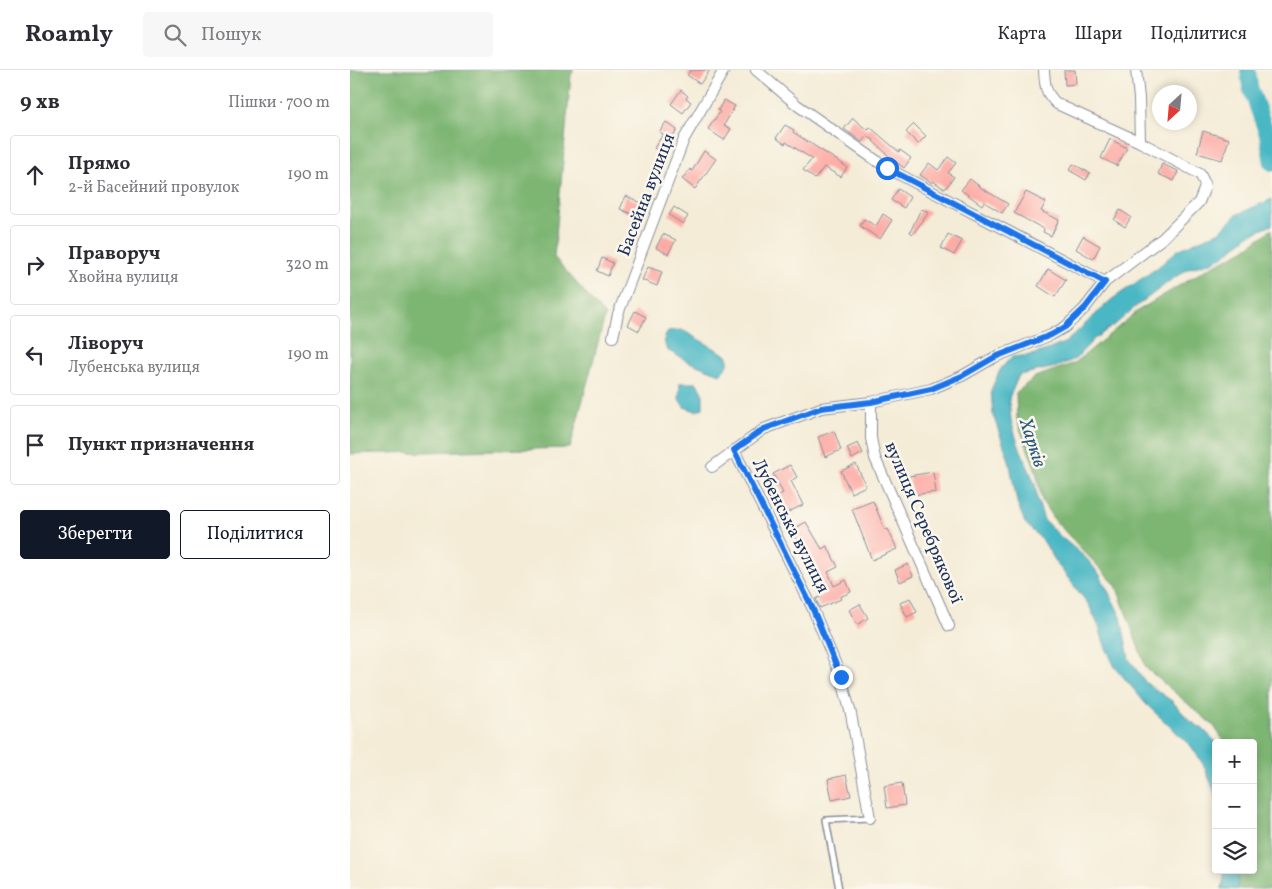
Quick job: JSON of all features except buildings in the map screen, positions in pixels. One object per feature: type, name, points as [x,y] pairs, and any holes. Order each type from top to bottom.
[{"type":"street","name":"Басейна вулиця","points":[[613,337],[618,314],[684,139],[724,70]]},
{"type":"street","points":[[756,70],[797,105],[887,168],[1105,282]]},
{"type":"street","points":[[712,467],[764,429],[821,408],[871,402],[931,389],[962,376],[1004,353],[1051,335],[1065,327],[1085,308],[1105,282],[1163,238],[1199,202],[1205,187],[1202,178],[1196,171],[1140,142],[1057,104],[1051,99],[1045,87],[1044,70]]},
{"type":"street","points":[[1136,70],[1140,142]]},
{"type":"street","name":"вулиця Серебрякової","points":[[871,402],[871,438],[877,465],[948,626]]},
{"type":"street","name":"Лубeнська вулиця","points":[[734,450],[812,607],[841,677],[851,714],[870,818]]},
{"type":"lane","points":[[839,889],[826,820],[870,818]]},
{"type":"green space","points":[[350,70],[574,70],[571,75],[554,257],[605,316],[570,448],[350,454]]},
{"type":"green space","points":[[1272,229],[1272,889],[1231,889],[1234,879],[1244,874],[1257,874],[1257,739],[1222,739],[1214,726],[1146,668],[1116,585],[1053,518],[1042,501],[1036,471],[1017,420],[1016,393],[1035,377],[1075,363],[1139,310],[1205,270],[1244,250]]},
{"type":"water","points":[[1272,199],[1272,225],[1249,235],[1224,256],[1188,269],[1171,280],[1094,339],[1075,359],[1056,367],[1019,375],[1009,398],[1011,420],[1017,441],[1035,484],[1044,520],[1086,558],[1100,575],[1121,617],[1129,659],[1146,683],[1172,701],[1190,721],[1203,729],[1213,739],[1212,786],[1203,764],[1191,746],[1146,704],[1115,667],[1089,605],[1058,565],[1044,542],[1025,523],[1017,502],[1009,460],[993,415],[991,390],[1000,370],[1011,357],[1032,355],[1066,342],[1111,300],[1157,268],[1178,250],[1220,231],[1236,215]]},
{"type":"water","points":[[682,330],[728,356],[728,365],[720,374],[689,362],[667,350],[665,340],[667,333],[669,331]]},
{"type":"water","points":[[680,383],[697,383],[703,395],[703,408],[696,411],[684,407],[679,399]]},
{"type":"water","points":[[1224,874],[1239,874],[1237,889],[1222,889]]},
{"type":"waterway","points":[[1248,70],[1250,87],[1267,134],[1272,163]]},
{"type":"route","points":[[841,677],[812,607],[734,450],[764,429],[821,408],[871,402],[931,389],[962,376],[995,357],[1051,335],[1065,327],[1085,308],[1105,282],[887,168]]},
{"type":"water label","name":"Харків","points":[[1032,443]]}]
